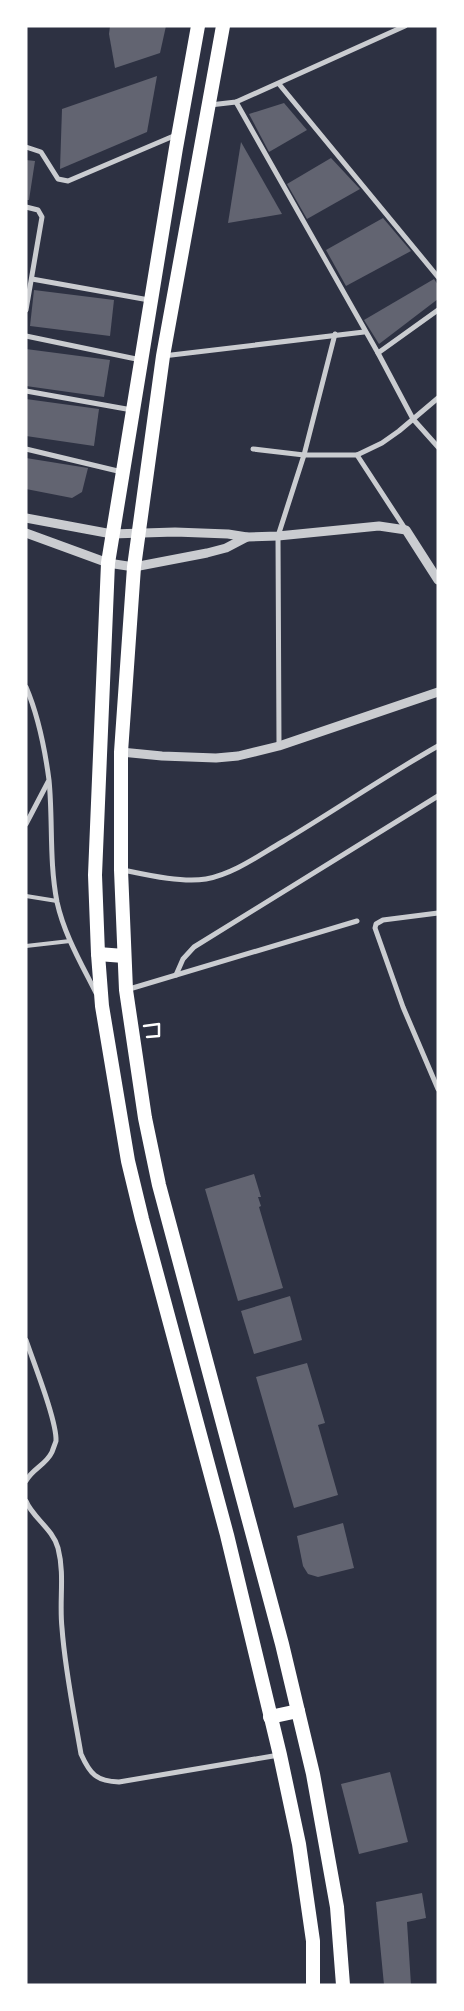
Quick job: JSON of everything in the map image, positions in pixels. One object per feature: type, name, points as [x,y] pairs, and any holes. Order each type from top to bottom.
[{"type":"highway","points":[[198,26],[108,563],[95,875],[98,954],[102,1006],[119,1113],[142,1219],[226,1535],[280,1755],[306,1884],[313,1942],[313,1985]]},
{"type":"highway","points":[[223,26],[163,356],[146,532],[134,567],[121,752],[121,870],[126,990],[145,1118],[160,1185],[282,1644],[313,1774],[337,1907],[343,1985]]},
{"type":"highway","points":[[98,954],[124,956]]},
{"type":"highway","points":[[270,1717],[298,1711]]},
{"type":"street","points":[[208,106],[236,102],[405,26]]},
{"type":"street","points":[[279,84],[438,277]]},
{"type":"street","points":[[236,102],[378,354],[412,419],[438,447]]},
{"type":"street","points":[[26,147],[41,152],[58,179],[68,181],[179,134]]},
{"type":"street","points":[[26,207],[38,210],[42,218],[26,310]]},
{"type":"street","points":[[26,267],[33,268]]},
{"type":"street","points":[[32,279],[151,301]]},
{"type":"street","points":[[378,354],[438,310]]},
{"type":"street","points":[[163,356],[334,334],[364,332]]},
{"type":"street","points":[[279,746],[278,536],[304,455],[334,334]]},
{"type":"street","points":[[26,336],[141,360]]},
{"type":"street","points":[[26,391],[133,410]]},
{"type":"street","points":[[253,449],[304,455],[357,454],[382,443],[438,398]]},
{"type":"street","points":[[26,449],[123,472]]},
{"type":"street","points":[[357,454],[438,580]]},
{"type":"street","points":[[26,518],[112,534],[146,532],[228,534],[247,537],[278,536],[379,526],[406,530]]},
{"type":"street","points":[[26,533],[108,563],[134,567],[226,548],[247,537]]},
{"type":"street","points":[[26,687],[34,707],[49,780],[52,866],[57,901],[70,941],[102,1006]]},
{"type":"street","points":[[121,752],[216,758],[245,755],[279,746],[438,692]]},
{"type":"street","points":[[121,870],[160,876],[204,879],[225,873],[250,861],[296,834],[438,746]]},
{"type":"street","points":[[26,824],[49,780]]},
{"type":"street","points":[[176,975],[183,959],[194,947],[438,796]]},
{"type":"street","points":[[438,913],[383,920],[376,924],[376,928],[403,1007],[438,1089]]},
{"type":"street","points":[[126,990],[358,921]]},
{"type":"street","points":[[26,1340],[52,1420],[56,1441],[51,1454],[42,1465],[30,1474],[26,1481]]},
{"type":"street","points":[[26,1501],[28,1506],[44,1524],[57,1546],[62,1569],[62,1628],[80,1754],[94,1776],[107,1781],[119,1782],[280,1755]]},
{"type":"lane","points":[[26,896],[57,901]]},
{"type":"lane","points":[[26,946],[70,941]]},
{"type":"path","points":[[159,1024],[160,1036]]},
{"type":"building","points":[[110,26],[166,26],[160,53],[115,68],[109,34]]},
{"type":"building","points":[[157,76],[147,132],[60,169],[62,109]]},
{"type":"building","points":[[284,103],[307,130],[269,152],[249,114]]},
{"type":"building","points":[[241,142],[282,214],[228,223]]},
{"type":"building","points":[[331,158],[360,189],[307,219],[287,184]]},
{"type":"building","points":[[26,160],[35,161],[29,200],[26,200]]},
{"type":"building","points":[[383,218],[411,251],[346,286],[326,250]]},
{"type":"building","points":[[434,279],[438,285],[438,299],[379,344],[364,320]]},
{"type":"building","points":[[34,290],[114,300],[110,336],[30,326]]},
{"type":"building","points":[[26,349],[110,360],[104,397],[26,386]]},
{"type":"building","points":[[26,399],[99,409],[94,446],[26,436]]},
{"type":"building","points":[[26,458],[88,468],[82,492],[72,498],[26,489]]},
{"type":"building","points":[[254,1174],[261,1197],[258,1197],[261,1206],[259,1207],[283,1288],[238,1301],[205,1189]]},
{"type":"building","points":[[290,1296],[302,1340],[254,1354],[241,1311]]},
{"type":"building","points":[[307,1363],[325,1423],[318,1425],[338,1495],[294,1508],[256,1377]]},
{"type":"building","points":[[343,1523],[354,1568],[318,1577],[308,1574],[303,1566],[297,1536]]},
{"type":"building","points":[[390,1772],[408,1842],[359,1854],[341,1784]]},
{"type":"building","points":[[422,1893],[426,1918],[407,1922],[411,1985],[384,1985],[376,1902]]}]
